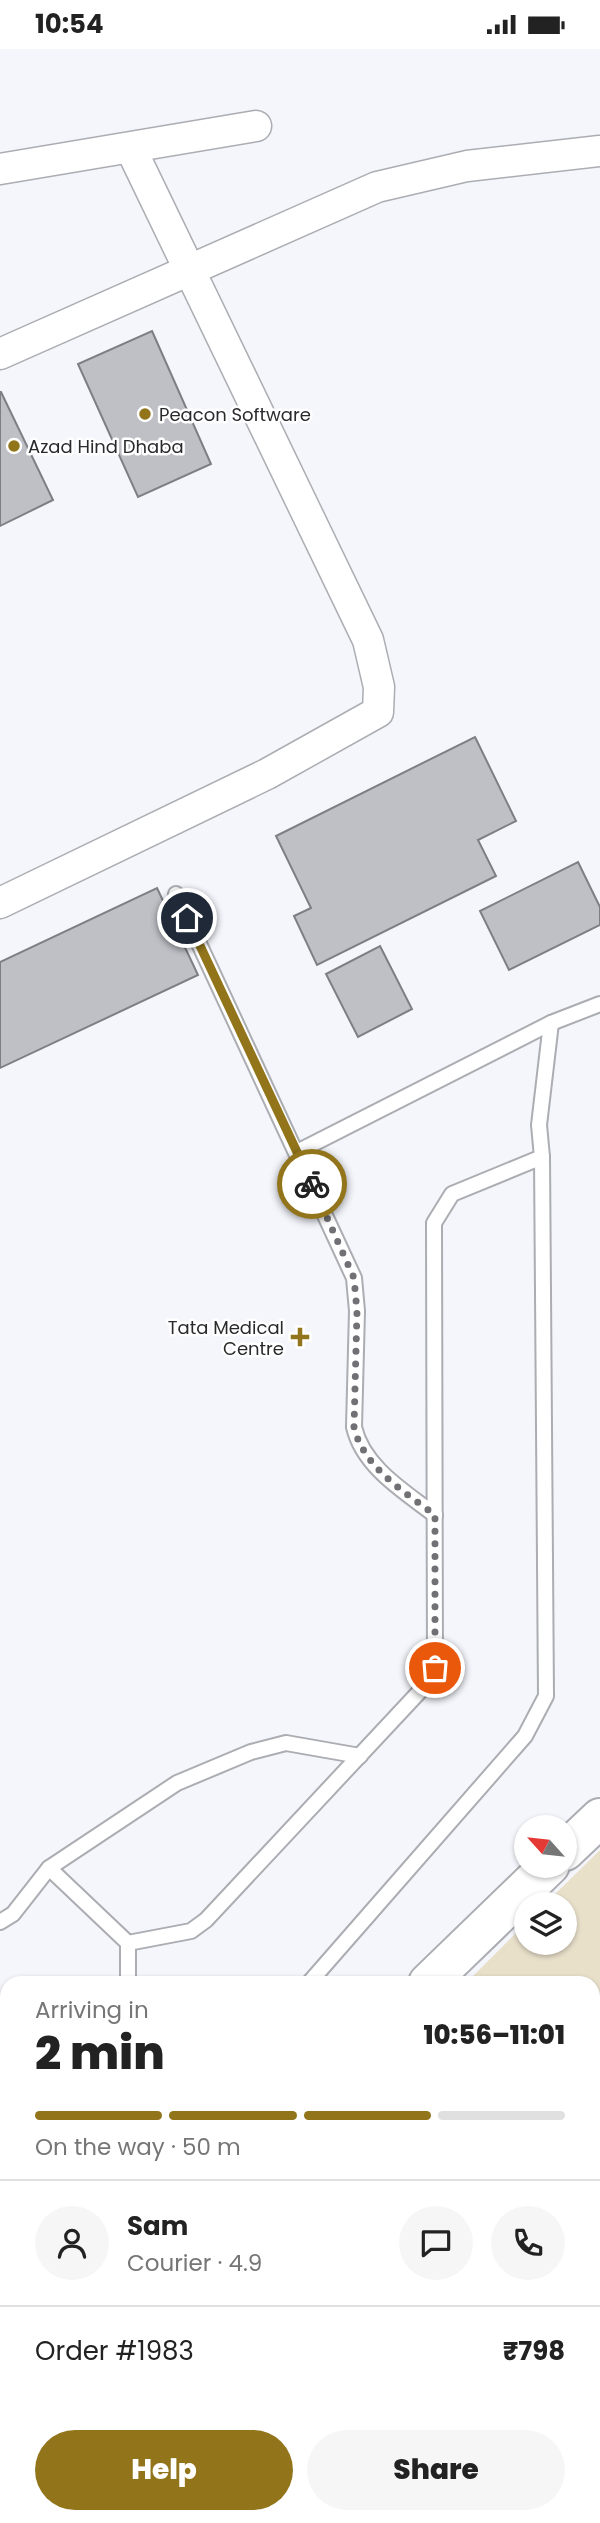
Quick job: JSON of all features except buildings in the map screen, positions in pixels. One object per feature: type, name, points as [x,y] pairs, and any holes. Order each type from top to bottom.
[{"type":"street","points":[[0,169],[257,126]]},
{"type":"street","points":[[0,903],[267,774],[378,712],[379,687],[368,640],[131,149]]},
{"type":"street","points":[[0,355],[377,187],[467,166],[600,151]]},
{"type":"street","points":[[578,1839],[600,1818]]},
{"type":"street","points":[[435,1976],[537,1878]]},
{"type":"lane","points":[[176,894],[354,1278],[357,1311],[356,1437],[387,1478],[435,1515]]},
{"type":"lane","points":[[297,1152],[551,1023],[600,1003]]},
{"type":"lane","points":[[315,1976],[525,1736],[546,1696],[542,1157],[539,1125],[551,1023]]},
{"type":"lane","points":[[128,1943],[191,1931],[206,1920],[421,1690],[435,1668],[434,1223],[452,1194],[542,1157]]},
{"type":"lane","points":[[0,1921],[13,1914],[49,1868],[177,1783],[251,1752],[286,1743],[359,1756]]},
{"type":"lane","points":[[49,1868],[128,1943],[128,1976]]},
{"type":"shaded area","points":[[600,1850],[600,1976],[473,1976],[514,1935],[514,1955],[577,1955],[577,1892],[557,1892],[571,1878],[578,1878],[578,1872]]},
{"type":"way so far","points":[[312,1184],[354,1278],[357,1311],[356,1437],[387,1478],[435,1515],[435,1668]]},
{"type":"place","name":"Peacon Software","points":[[145,414]]},
{"type":"place","name":"Azad Hind Dhaba","points":[[14,446]]},
{"type":"place","name":"Tata Medical Centre","points":[[300,1337]]},
{"type":"route","points":[[187,918],[312,1184]]}]
